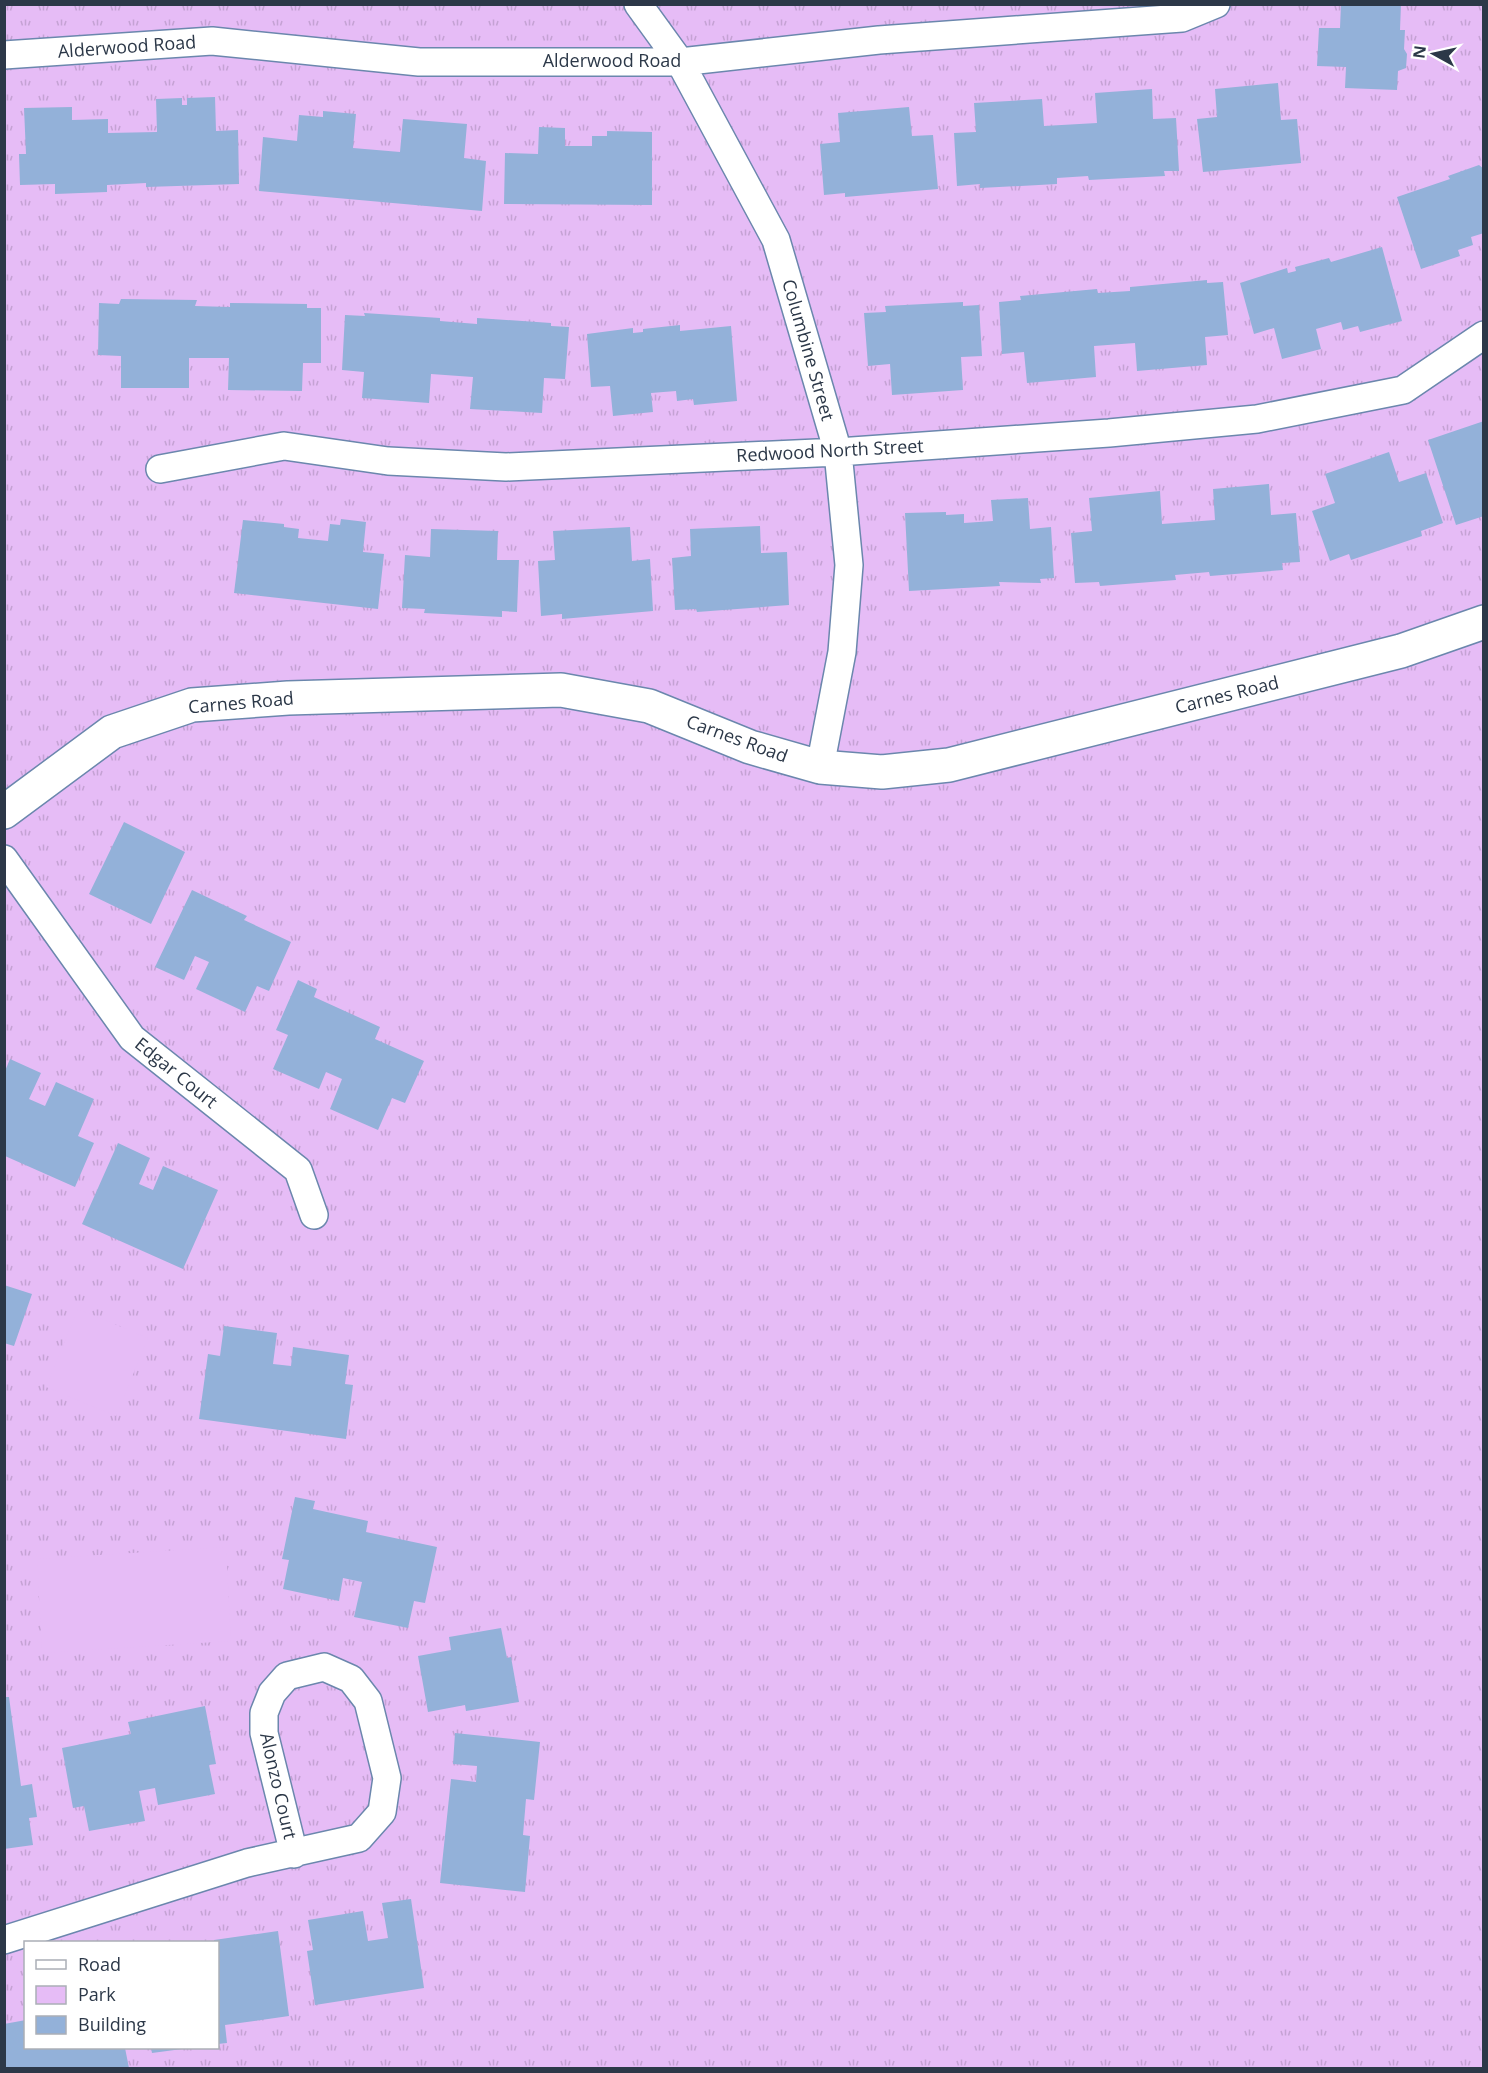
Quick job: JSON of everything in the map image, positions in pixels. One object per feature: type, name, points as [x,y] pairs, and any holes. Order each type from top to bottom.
[{"type":"street","name":"Columbine Street","points":[[638,4],[680,62],[776,240],[837,452],[849,565],[842,652],[820,767]]},
{"type":"street","name":"Alderwood Road","points":[[4,55],[212,41],[419,62],[680,62],[879,40],[1182,18],[1216,4]]},
{"type":"street","name":"Redwood North Street","points":[[160,469],[284,446],[388,461],[506,467],[837,452],[1109,433],[1257,419],[1403,390],[1484,335]]},
{"type":"street","name":"Carnes Road","points":[[4,812],[112,732],[192,705],[288,698],[561,690],[649,706],[750,747],[820,767],[882,772],[949,765],[1401,651],[1484,622]]},
{"type":"street","name":"Edgar Court","points":[[4,859],[132,1038],[298,1170],[314,1215]]},
{"type":"street","name":"Alonzo Court","points":[[4,1940],[247,1863],[294,1854],[359,1838],[382,1812],[387,1778],[368,1701],[351,1679],[324,1666],[287,1676],[272,1693],[264,1713],[264,1733],[294,1854]]},
{"type":"green space","points":[[5,5],[1483,5],[1483,2068],[5,2068]]},
{"type":"green space","points":[[78,1309],[148,1338],[116,1416],[46,1387]]},
{"type":"green space","points":[[226,1547],[231,1641],[42,1653],[37,1559]]},
{"type":"building","points":[[1341,4],[1401,4],[1400,30],[1405,30],[1404,49],[1407,54],[1406,68],[1398,71],[1397,90],[1345,88],[1346,67],[1317,66],[1319,28],[1340,28]]},
{"type":"building","points":[[1278,83],[1281,120],[1297,119],[1301,163],[1203,172],[1197,119],[1217,117],[1215,89]]},
{"type":"building","points":[[1152,89],[1153,119],[1176,118],[1179,171],[1164,171],[1165,176],[1089,180],[1088,176],[1057,178],[1057,184],[980,188],[980,184],[957,186],[954,133],[976,132],[974,103],[1042,99],[1044,126],[1097,123],[1095,93]]},
{"type":"building","points":[[215,97],[216,131],[238,130],[239,184],[146,187],[146,183],[107,185],[107,192],[55,194],[55,184],[20,185],[19,154],[26,154],[24,108],[72,107],[72,120],[108,119],[108,133],[157,132],[156,99],[182,98],[182,105],[187,105],[187,98]]},
{"type":"building","points":[[909,107],[912,136],[933,135],[938,189],[845,197],[845,193],[824,195],[820,144],[840,142],[838,113]]},
{"type":"building","points":[[323,111],[356,114],[353,148],[400,152],[403,119],[467,124],[464,158],[486,161],[482,211],[259,191],[263,137],[297,141],[299,115],[323,117]]},
{"type":"building","points":[[539,127],[565,128],[565,146],[592,146],[592,136],[607,136],[607,131],[652,132],[652,205],[504,204],[505,153],[538,154]]},
{"type":"building","points":[[1479,165],[1484,169],[1484,233],[1471,237],[1473,245],[1458,250],[1460,256],[1421,269],[1397,197],[1450,179],[1448,176]]},
{"type":"building","points":[[1382,247],[1402,321],[1360,332],[1358,326],[1343,330],[1341,322],[1316,329],[1321,349],[1282,359],[1274,328],[1254,334],[1240,283],[1287,268],[1288,273],[1296,271],[1295,267],[1329,258],[1331,262]]},
{"type":"building","points":[[1207,280],[1207,283],[1223,282],[1228,335],[1205,337],[1207,365],[1137,371],[1135,343],[1094,346],[1096,377],[1027,383],[1024,352],[1002,354],[999,302],[1021,300],[1020,296],[1097,289],[1098,293],[1130,291],[1130,287]]},
{"type":"building","points":[[121,299],[197,300],[195,306],[230,307],[230,303],[307,304],[307,308],[321,308],[321,363],[303,363],[302,391],[228,390],[229,358],[189,358],[189,388],[121,388],[121,356],[98,355],[99,303],[119,304]]},
{"type":"building","points":[[963,302],[963,306],[979,305],[982,356],[961,357],[963,390],[892,395],[890,364],[868,366],[864,313],[886,312],[885,306]]},
{"type":"building","points":[[364,313],[440,318],[440,321],[477,324],[477,318],[551,323],[551,326],[569,327],[565,379],[544,378],[542,413],[470,409],[473,377],[431,374],[429,403],[362,398],[364,372],[342,370],[345,315],[365,316]]},
{"type":"building","points":[[680,325],[680,331],[731,326],[737,401],[694,405],[693,399],[677,401],[676,391],[651,393],[653,412],[613,416],[610,386],[591,387],[587,334],[633,328],[633,333],[643,332],[643,329]]},
{"type":"building","points":[[1484,421],[1484,516],[1456,525],[1428,440]]},
{"type":"building","points":[[1389,452],[1399,482],[1426,473],[1443,523],[1421,531],[1422,536],[1351,560],[1349,554],[1330,561],[1312,511],[1335,503],[1325,474]]},
{"type":"building","points":[[1269,484],[1271,515],[1296,513],[1300,562],[1282,563],[1283,570],[1210,576],[1209,572],[1175,575],[1176,580],[1100,586],[1099,582],[1075,583],[1071,533],[1092,531],[1089,498],[1160,491],[1162,524],[1215,520],[1213,489]]},
{"type":"building","points":[[1028,498],[1030,529],[1051,527],[1054,578],[1040,579],[1041,583],[999,582],[1000,586],[909,591],[905,513],[946,512],[946,515],[964,514],[964,523],[993,521],[991,500]]},
{"type":"building","points":[[341,519],[366,522],[363,552],[384,554],[378,609],[234,593],[243,520],[284,524],[284,527],[299,529],[298,538],[328,541],[330,524],[340,525]]},
{"type":"building","points":[[760,526],[761,553],[787,552],[789,605],[697,612],[696,609],[675,610],[672,558],[691,556],[690,529]]},
{"type":"building","points":[[630,527],[632,561],[650,559],[653,611],[562,619],[562,614],[541,616],[538,561],[555,560],[553,531]]},
{"type":"building","points":[[431,529],[498,531],[497,560],[519,560],[517,612],[502,611],[502,617],[424,613],[425,609],[402,608],[405,555],[430,557]]},
{"type":"building","points":[[124,822],[185,852],[151,924],[89,894]]},
{"type":"building","points":[[192,890],[247,916],[244,920],[291,942],[269,991],[257,986],[245,1012],[196,989],[209,962],[195,956],[184,980],[155,967]]},
{"type":"building","points":[[298,980],[317,989],[314,997],[380,1027],[375,1039],[424,1061],[405,1103],[392,1098],[378,1130],[330,1109],[342,1079],[326,1072],[319,1089],[273,1069],[288,1035],[276,1030]]},
{"type":"building","points":[[10,1059],[41,1073],[29,1099],[45,1106],[56,1082],[94,1099],[78,1136],[94,1143],[75,1187],[5,1156],[5,1071]]},
{"type":"building","points":[[118,1143],[150,1158],[139,1184],[153,1190],[163,1166],[218,1190],[183,1269],[82,1224]]},
{"type":"building","points":[[4,1285],[32,1294],[14,1346],[4,1343]]},
{"type":"building","points":[[224,1326],[277,1333],[273,1364],[291,1366],[293,1347],[349,1355],[345,1384],[353,1385],[346,1439],[199,1419],[208,1354],[220,1356]]},
{"type":"building","points":[[295,1497],[315,1501],[313,1509],[368,1521],[366,1532],[437,1547],[425,1603],[414,1601],[408,1628],[354,1617],[362,1582],[343,1578],[339,1601],[283,1589],[289,1560],[282,1559]]},
{"type":"building","points":[[501,1628],[507,1658],[511,1657],[519,1702],[466,1711],[465,1705],[428,1712],[418,1656],[451,1650],[449,1637]]},
{"type":"building","points":[[4,1697],[9,1697],[21,1786],[32,1784],[37,1817],[29,1818],[33,1845],[4,1849]]},
{"type":"building","points":[[205,1706],[216,1764],[209,1765],[215,1794],[158,1805],[155,1788],[139,1791],[145,1821],[89,1831],[84,1806],[73,1808],[62,1748],[131,1734],[128,1722]]},
{"type":"building","points":[[455,1733],[540,1742],[534,1800],[526,1799],[523,1835],[530,1836],[525,1892],[440,1883],[451,1779],[476,1782],[477,1766],[453,1764]]},
{"type":"building","points":[[411,1899],[424,1988],[315,2005],[307,1951],[313,1950],[308,1920],[363,1911],[368,1941],[388,1938],[382,1903]]},
{"type":"building","points":[[278,1931],[289,2016],[225,2025],[227,2043],[219,2044],[219,1941],[214,1940]]},
{"type":"building","points":[[24,2020],[24,2049],[125,2049],[129,2068],[4,2068],[4,2024]]},
{"type":"building","points":[[151,2049],[182,2049],[152,2053]]}]
